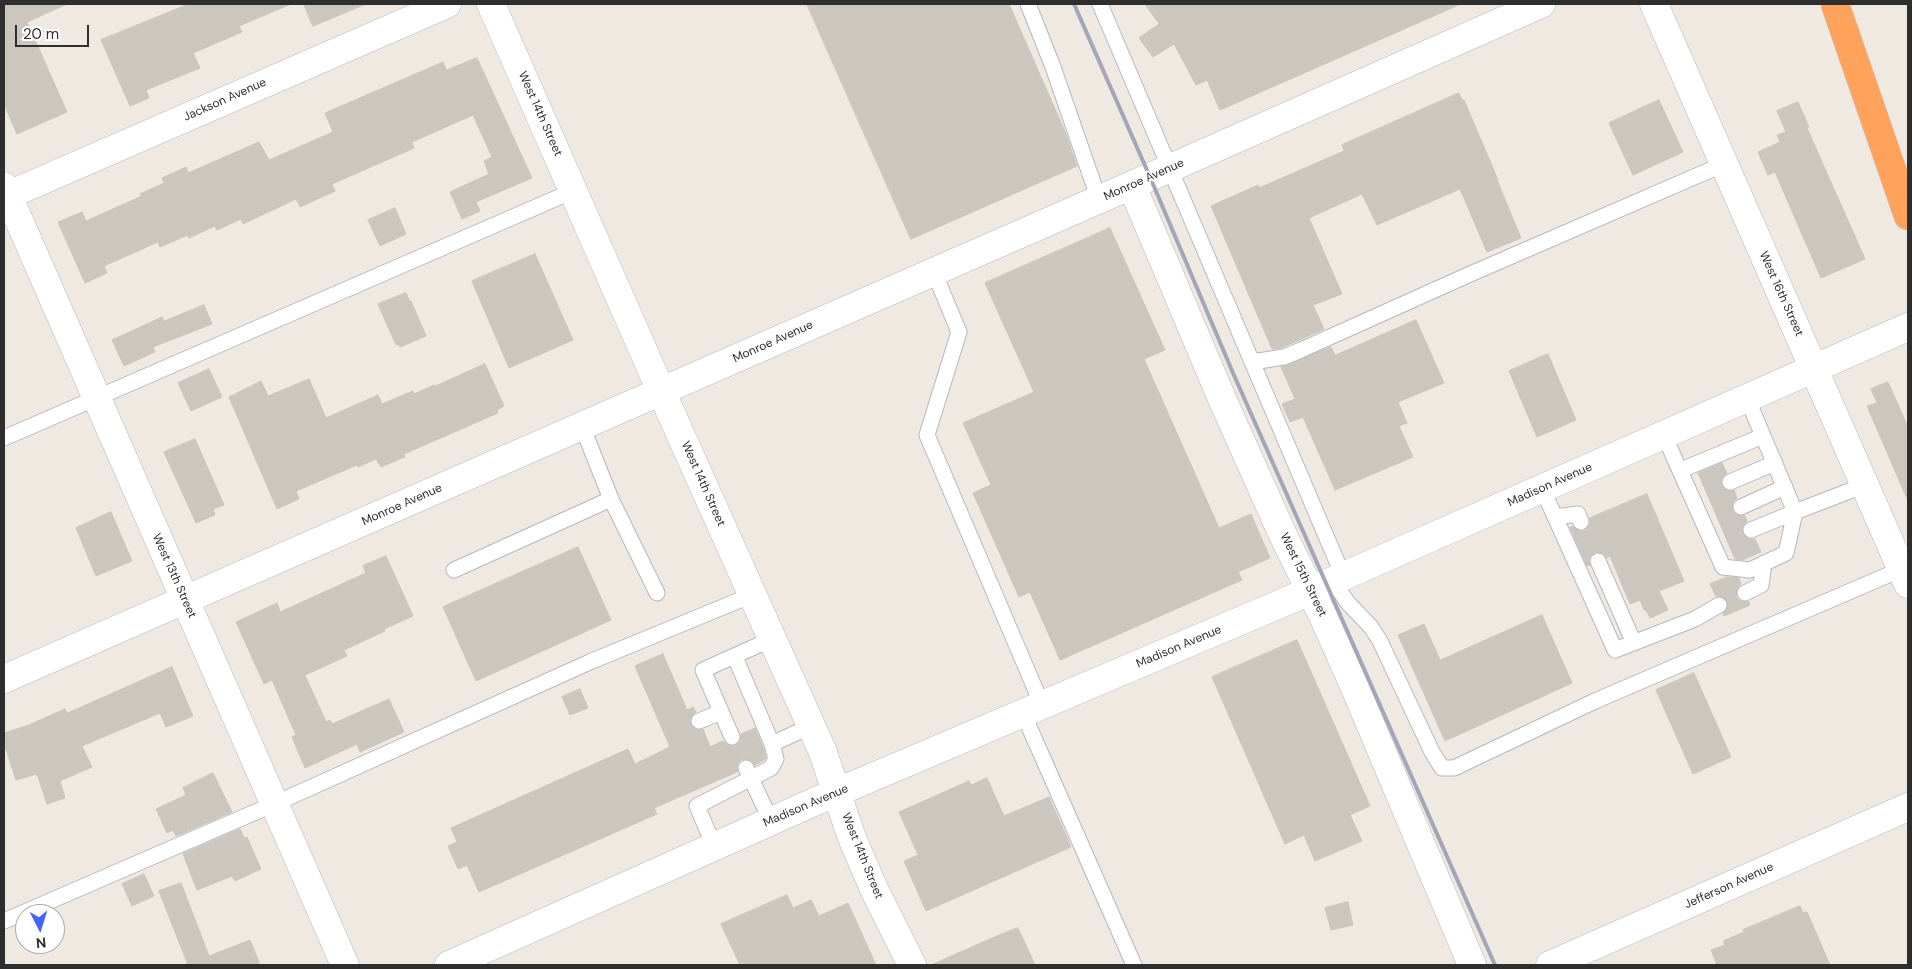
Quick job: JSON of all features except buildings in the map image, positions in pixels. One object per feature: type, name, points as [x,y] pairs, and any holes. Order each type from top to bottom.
[{"type":"highway","points":[[1835,4],[1908,216]]},
{"type":"street","name":"Jackson Avenue","points":[[5,193],[447,4]]},
{"type":"street","name":"West 14th Street","points":[[492,4],[661,391],[811,726],[837,792],[852,838],[874,889],[912,965]]},
{"type":"street","name":"Monroe Avenue","points":[[4,679],[1132,186],[1542,4]]},
{"type":"street","name":"West 16th Street","points":[[1654,4],[1905,576]]},
{"type":"street","name":"West 15th Street","points":[[1132,186],[1223,401],[1282,533],[1329,582],[1355,688],[1472,965]]},
{"type":"street","name":"West 13th Street","points":[[5,193],[345,965]]},
{"type":"street","name":"Madison Avenue","points":[[449,965],[837,792],[1329,582],[1908,327]]},
{"type":"street","name":"Jefferson Avenue","points":[[1550,965],[1908,807]]},
{"type":"lane","points":[[1028,4],[1054,67],[1099,200]]},
{"type":"lane","points":[[1100,4],[1252,362],[1329,582],[1371,627],[1380,641],[1432,752],[1442,768],[1454,768],[1595,701],[1905,576]]},
{"type":"lane","points":[[1252,362],[1277,359],[1301,350],[1724,164]]},
{"type":"lane","points":[[4,438],[573,191]]},
{"type":"lane","points":[[934,272],[959,332],[927,435],[1134,965]]},
{"type":"lane","points":[[1664,435],[1681,470],[1700,496],[1720,544],[1723,567],[1750,570],[1786,554],[1795,512],[1747,398]]},
{"type":"lane","points":[[582,426],[611,498],[657,593]]},
{"type":"lane","points":[[1681,470],[1763,436]]},
{"type":"lane","points":[[1730,482],[1775,463]]},
{"type":"lane","points":[[1751,530],[1865,484]]},
{"type":"lane","points":[[1741,507],[1785,487]]},
{"type":"lane","points":[[1542,488],[1616,650],[1695,619],[1719,605]]},
{"type":"lane","points":[[454,570],[611,498]]},
{"type":"lane","points":[[1555,517],[1578,514],[1581,522]]},
{"type":"lane","points":[[1598,561],[1634,643]]},
{"type":"lane","points":[[1745,593],[1761,586],[1764,563]]},
{"type":"lane","points":[[4,921],[274,804],[592,661],[752,595]]},
{"type":"lane","points":[[732,737],[703,670],[772,639]]},
{"type":"lane","points":[[714,846],[697,806],[710,791],[749,774],[771,768],[776,759],[772,744],[735,657]]},
{"type":"lane","points":[[699,721],[721,712]]},
{"type":"lane","points":[[772,744],[811,726]]},
{"type":"lane","points":[[749,774],[771,821]]},
{"type":"railway","points":[[1074,4],[1233,373],[1495,965]]}]
